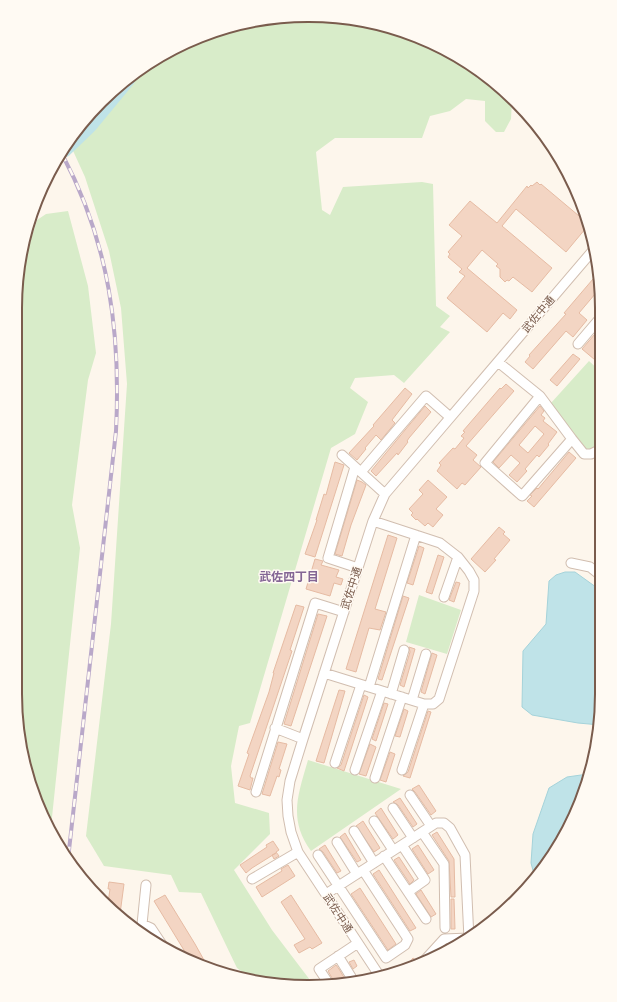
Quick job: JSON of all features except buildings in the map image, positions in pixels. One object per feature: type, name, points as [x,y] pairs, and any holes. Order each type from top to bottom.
[{"type":"street","name":"武佐中通","points":[[377,971],[298,852],[291,832],[288,816],[287,800],[290,781],[373,521],[385,494],[589,255]]},
{"type":"street","points":[[578,344],[595,324]]},
{"type":"street","points":[[498,362],[540,396],[584,454],[591,454],[595,452]]},
{"type":"street","points":[[358,568],[328,558],[358,470],[426,396],[450,417]]},
{"type":"street","points":[[540,396],[485,463],[522,496],[572,439]]},
{"type":"street","points":[[342,455],[385,494]]},
{"type":"street","points":[[324,673],[424,704],[433,704],[439,699],[474,590],[474,580],[469,571],[458,558],[440,543],[373,521]]},
{"type":"street","points":[[335,763],[365,686],[416,535]]},
{"type":"street","points":[[444,597],[458,558]]},
{"type":"street","points":[[571,563],[590,567],[595,571]]},
{"type":"street","points":[[256,792],[315,603],[344,612]]},
{"type":"street","points":[[356,770],[404,650]]},
{"type":"street","points":[[412,700],[426,654]]},
{"type":"street","points":[[375,778],[402,697]]},
{"type":"street","points":[[402,770],[424,704]]},
{"type":"street","points":[[276,728],[303,739]]},
{"type":"street","points":[[410,795],[431,826]]},
{"type":"street","points":[[393,808],[413,838]]},
{"type":"street","points":[[374,821],[393,850]]},
{"type":"street","points":[[326,894],[431,826],[436,823],[444,823],[450,828],[465,855],[469,931]]},
{"type":"street","points":[[354,831],[374,863]]},
{"type":"street","points":[[422,832],[444,864],[445,928]]},
{"type":"street","points":[[318,855],[386,958],[405,945],[408,939],[337,842]]},
{"type":"street","points":[[402,845],[425,880],[408,892]]},
{"type":"street","points":[[252,880],[298,852]]},
{"type":"street","points":[[384,856],[426,919]]},
{"type":"street","points":[[142,927],[146,885]]},
{"type":"street","points":[[145,929],[151,928],[157,937]]},
{"type":"street","points":[[432,951],[444,938],[458,938]]},
{"type":"street","points":[[325,979],[319,969],[358,943]]},
{"type":"street","points":[[338,956],[351,977]]},
{"type":"green space","points":[[308,22],[346,24],[401,37],[452,60],[468,70],[483,81],[512,107],[511,119],[504,132],[496,132],[485,121],[485,101],[466,99],[450,111],[430,116],[422,138],[335,138],[316,152],[322,210],[330,215],[343,187],[422,182],[433,184],[436,306],[450,316],[440,327],[450,332],[404,383],[394,375],[355,378],[350,388],[368,402],[355,434],[331,448],[250,723],[239,726],[231,766],[235,803],[269,813],[270,834],[234,870],[272,930],[310,980],[271,978],[242,972],[237,968],[201,893],[179,892],[171,875],[104,866],[86,836],[111,624],[127,384],[121,308],[109,251],[85,177],[71,147],[106,106],[134,81],[165,60],[199,44],[234,32],[271,24]]},
{"type":"green space","points":[[68,211],[88,286],[96,353],[88,380],[72,505],[80,548],[52,820],[37,786],[32,768],[24,731],[22,694],[22,308],[24,271],[30,241],[37,220],[46,214]]},
{"type":"green space","points":[[589,361],[595,366],[595,450],[583,449],[551,403]]},
{"type":"green space","points":[[419,595],[461,610],[447,654],[406,642]]},
{"type":"green space","points":[[308,760],[401,789],[311,851],[299,828],[297,817],[298,796]]},
{"type":"water","points":[[565,572],[575,572],[595,586],[595,694],[593,724],[532,715],[522,707],[523,651],[546,624],[549,581],[556,575]]},
{"type":"water","points":[[583,775],[573,803],[557,837],[533,871],[531,863],[533,834],[549,788],[567,777]]},
{"type":"waterway","points":[[83,132],[103,109]]},
{"type":"railway","points":[[64,158],[78,187],[91,220],[101,254],[114,323],[117,394],[116,431],[69,851]]},
{"type":"district","name":"武佐四丁目","points":[[289,577]]}]
